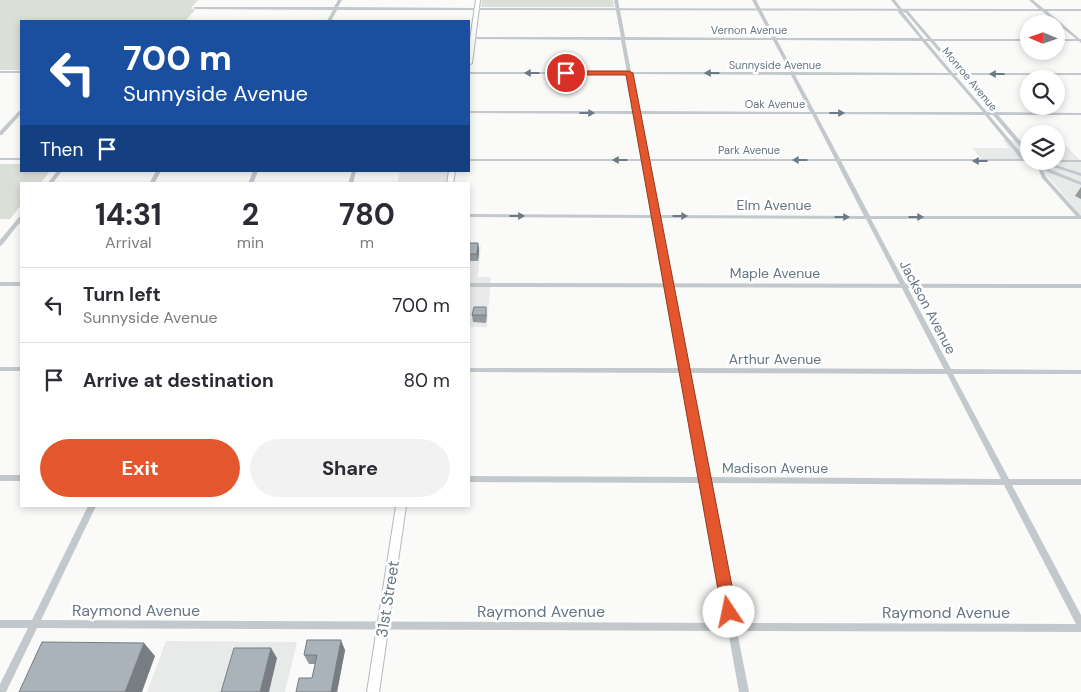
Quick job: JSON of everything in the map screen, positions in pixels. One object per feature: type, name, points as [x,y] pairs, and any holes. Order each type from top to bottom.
[{"type":"main road","points":[[470,50],[478,0]]},
{"type":"main road","name":"31st Street","points":[[373,692],[401,507]]},
{"type":"street","points":[[202,0],[195,8],[1081,10]]},
{"type":"street","points":[[330,20],[340,0]]},
{"type":"street","points":[[616,0],[744,692]]},
{"type":"street","name":"Jackson Avenue","points":[[754,0],[1081,626]]},
{"type":"street","name":"Monroe Avenue","points":[[893,0],[901,10],[900,12],[923,40],[1020,152]]},
{"type":"street","points":[[1031,0],[1080,41]]},
{"type":"street","name":"Monroe Avenue","points":[[901,10],[907,12],[1020,144]]},
{"type":"street","name":"Vernon Avenue","points":[[471,38],[1020,40]]},
{"type":"street","points":[[1065,40],[1080,41]]},
{"type":"street","points":[[0,72],[20,72]]},
{"type":"street","name":"Sunnyside Avenue","points":[[470,73],[1081,74]]},
{"type":"street","name":"Oak Avenue","points":[[470,112],[1081,114]]},
{"type":"street","points":[[0,134],[20,113]]},
{"type":"street","points":[[0,159],[20,159]]},
{"type":"street","name":"Park Avenue","points":[[470,160],[1020,160]]},
{"type":"street","points":[[1065,161],[1081,161]]},
{"type":"street","points":[[1040,170],[1044,177],[1080,218]]},
{"type":"street","points":[[1052,170],[1081,184]]},
{"type":"street","points":[[1063,170],[1081,175]]},
{"type":"street","points":[[51,182],[59,172]]},
{"type":"street","name":"Elm Avenue","points":[[470,216],[1080,218]]},
{"type":"street","points":[[0,244],[20,219]]},
{"type":"street","points":[[0,284],[20,284]]},
{"type":"street","name":"Maple Avenue","points":[[470,285],[1081,286]]},
{"type":"street","points":[[0,369],[20,369]]},
{"type":"street","name":"Arthur Avenue","points":[[470,370],[1081,372]]},
{"type":"street","points":[[0,478],[20,478]]},
{"type":"street","name":"Madison Avenue","points":[[470,479],[1081,482]]},
{"type":"street","points":[[1,692],[92,507]]},
{"type":"street","name":"Raymond Avenue","points":[[0,624],[732,627],[1081,626]]},
{"type":"shaded area","points":[[0,0],[198,0],[191,8],[195,10],[186,20],[20,20],[20,70],[0,70]]},
{"type":"shaded area","points":[[482,0],[613,0],[614,7],[483,7],[481,6]]},
{"type":"shaded area","points":[[1003,140],[1020,140],[1020,160],[983,161],[973,148],[1009,148]]},
{"type":"shaded area","points":[[1065,145],[1081,161],[1081,216],[1043,170],[1065,170]]},
{"type":"shaded area","points":[[0,164],[20,164],[20,172],[49,172],[42,182],[20,182],[20,206],[10,219],[0,219]]},
{"type":"shaded area","points":[[400,172],[450,172],[449,182],[397,182]]},
{"type":"shaded area","points":[[470,246],[481,246],[478,277],[491,277],[487,327],[470,327]]},
{"type":"shaded area","points":[[166,641],[297,642],[285,692],[147,692]]},
{"type":"building","points":[[470,243],[478,243],[477,254],[470,254]]},
{"type":"building","points":[[474,307],[486,307],[486,315],[472,315]]},
{"type":"building","points":[[307,640],[341,640],[331,692],[296,692],[299,678],[312,678],[317,655],[304,655]]},
{"type":"building","points":[[42,642],[144,643],[125,692],[19,692]]},
{"type":"building","points":[[234,648],[271,648],[260,692],[221,692]]},
{"type":"route","points":[[566,73],[629,73],[729,612]]}]
